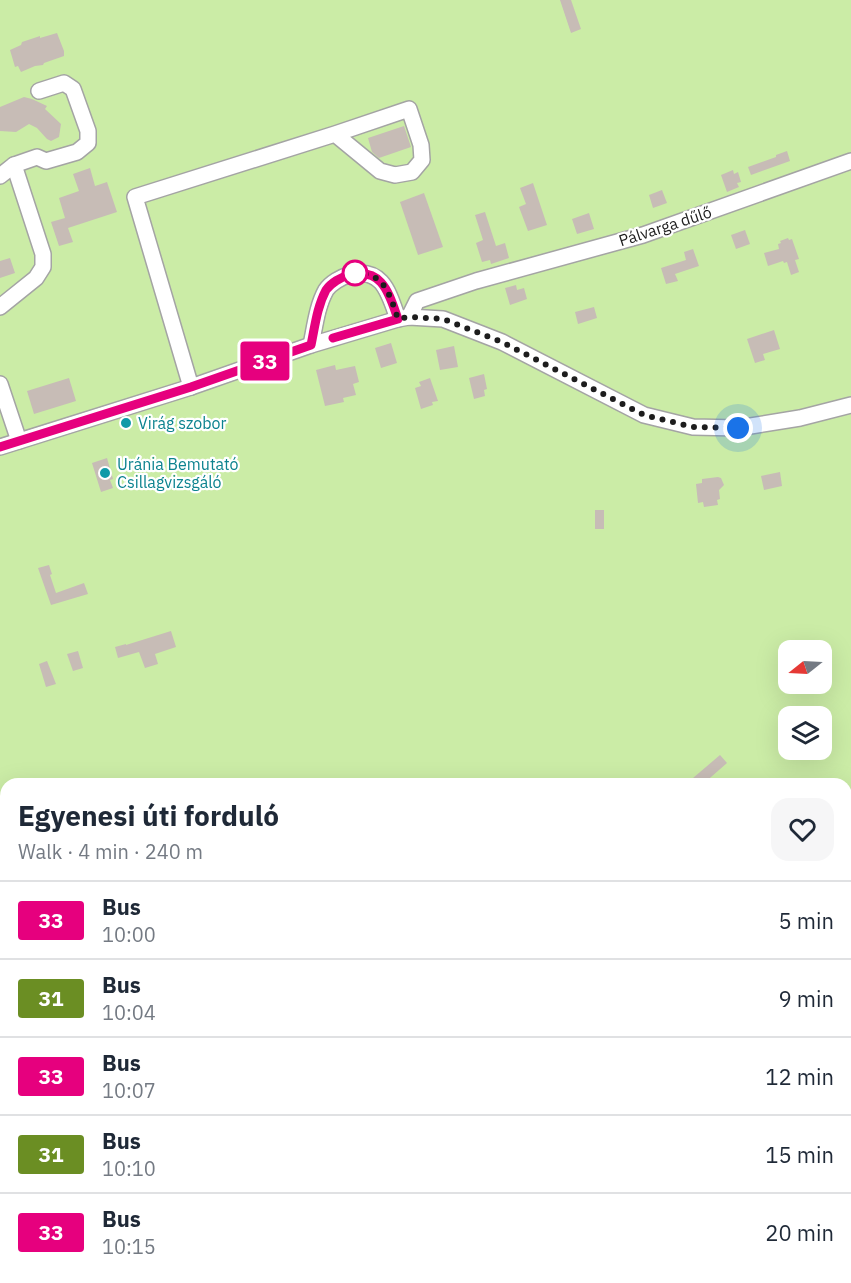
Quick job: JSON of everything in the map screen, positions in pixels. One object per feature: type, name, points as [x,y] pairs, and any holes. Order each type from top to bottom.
[{"type":"street","points":[[0,176],[14,165],[37,157],[46,161],[77,152],[88,143],[88,131],[73,89],[64,83],[39,91]]},
{"type":"street","points":[[191,387],[135,197],[409,109],[421,145],[422,160],[412,172],[395,175],[380,171],[336,134]]},
{"type":"street","name":"Pálvarga dűlő","points":[[403,318],[417,301],[476,281],[643,235],[851,161]]},
{"type":"street","points":[[0,307],[36,278],[43,267],[43,254],[14,165]]},
{"type":"street","points":[[311,345],[320,303],[328,287],[342,276],[358,272],[376,276],[389,292],[403,318]]},
{"type":"street","points":[[0,447],[191,387],[311,345],[403,318],[443,319],[502,342],[644,415],[693,427],[738,428],[800,418],[851,405]]},
{"type":"street","points":[[0,384],[19,441]]},
{"type":"green space","points":[[0,0],[851,0],[851,778],[0,778]]},
{"type":"building","points":[[560,0],[571,0],[581,29],[571,33]]},
{"type":"building","points":[[57,33],[64,56],[21,72],[18,66],[15,67],[10,50],[21,45],[22,42]]},
{"type":"building","points":[[24,97],[47,106],[45,109],[61,124],[59,137],[51,141],[29,124],[16,132],[0,131],[0,107]]},
{"type":"building","points":[[404,126],[411,147],[379,158],[372,152],[368,138]]},
{"type":"building","points":[[787,151],[790,161],[751,175],[748,167]]},
{"type":"building","points":[[90,168],[95,186],[107,182],[117,212],[68,228],[73,242],[59,246],[51,222],[65,218],[59,198],[79,191],[73,174]]},
{"type":"building","points":[[733,170],[734,174],[738,172],[741,182],[737,183],[739,187],[727,192],[721,175]]},
{"type":"building","points":[[533,183],[547,225],[528,231],[519,207],[526,204],[520,188]]},
{"type":"building","points":[[662,190],[667,203],[653,208],[649,195]]},
{"type":"building","points":[[424,193],[443,247],[418,255],[400,202]]},
{"type":"building","points":[[485,212],[496,246],[505,243],[509,258],[491,264],[490,260],[482,262],[476,243],[483,240],[475,215]]},
{"type":"building","points":[[589,213],[594,229],[577,234],[572,219]]},
{"type":"building","points":[[745,230],[750,244],[736,249],[731,235]]},
{"type":"building","points":[[792,239],[799,259],[795,260],[799,272],[791,275],[787,262],[783,261],[768,266],[764,253],[779,249],[780,241]]},
{"type":"building","points":[[693,249],[699,266],[675,274],[678,281],[666,284],[661,268],[686,260],[684,252]]},
{"type":"building","points":[[10,258],[15,273],[0,278],[0,261]]},
{"type":"building","points":[[516,285],[517,290],[524,288],[527,299],[510,305],[505,288]]},
{"type":"building","points":[[594,307],[597,318],[578,324],[575,312]]},
{"type":"building","points":[[774,330],[780,349],[763,354],[765,360],[755,363],[747,339]]},
{"type":"building","points":[[391,343],[397,363],[381,368],[375,348]]},
{"type":"building","points":[[454,346],[458,367],[440,370],[436,350]]},
{"type":"building","points":[[335,365],[336,370],[355,366],[359,382],[353,384],[356,395],[343,398],[344,402],[325,406],[316,370]]},
{"type":"building","points":[[484,374],[487,389],[484,390],[485,396],[474,399],[469,378]]},
{"type":"building","points":[[69,378],[76,401],[34,414],[27,391]]},
{"type":"building","points":[[430,378],[438,401],[421,409],[415,388],[421,386],[419,382]]},
{"type":"building","name":"Uránia Bemutató Csillagvizsgáló","points":[[107,458],[113,488],[101,492],[92,463]]},
{"type":"building","points":[[780,472],[782,486],[764,490],[761,476]]},
{"type":"building","points":[[718,477],[724,485],[719,490],[718,505],[704,507],[703,502],[698,503],[696,484],[702,483],[702,479]]},
{"type":"building","points":[[595,510],[604,510],[604,529],[595,529]]},
{"type":"building","points":[[49,565],[56,593],[84,583],[88,594],[51,605],[38,568]]},
{"type":"building","points":[[171,631],[176,647],[155,654],[158,664],[145,668],[139,652],[118,658],[115,647]]},
{"type":"building","points":[[78,651],[83,668],[73,671],[67,654]]},
{"type":"building","points":[[47,661],[56,684],[46,687],[39,664]]},
{"type":"building","points":[[720,755],[727,763],[710,778],[693,778]]},
{"type":"bus line","name":"33","points":[[0,447],[191,387],[311,345],[320,303],[328,287],[342,276],[358,272],[376,276],[389,292],[398,319],[333,338]]},
{"type":"place","name":"Virág szobor","points":[[126,423]]},
{"type":"place","name":"Uránia Bemutató Csillagvizsgáló","points":[[105,473]]},
{"type":"route","points":[[355,273],[376,276],[389,292],[398,319],[409,317],[443,319],[502,342],[644,415],[693,427],[738,428]]}]
